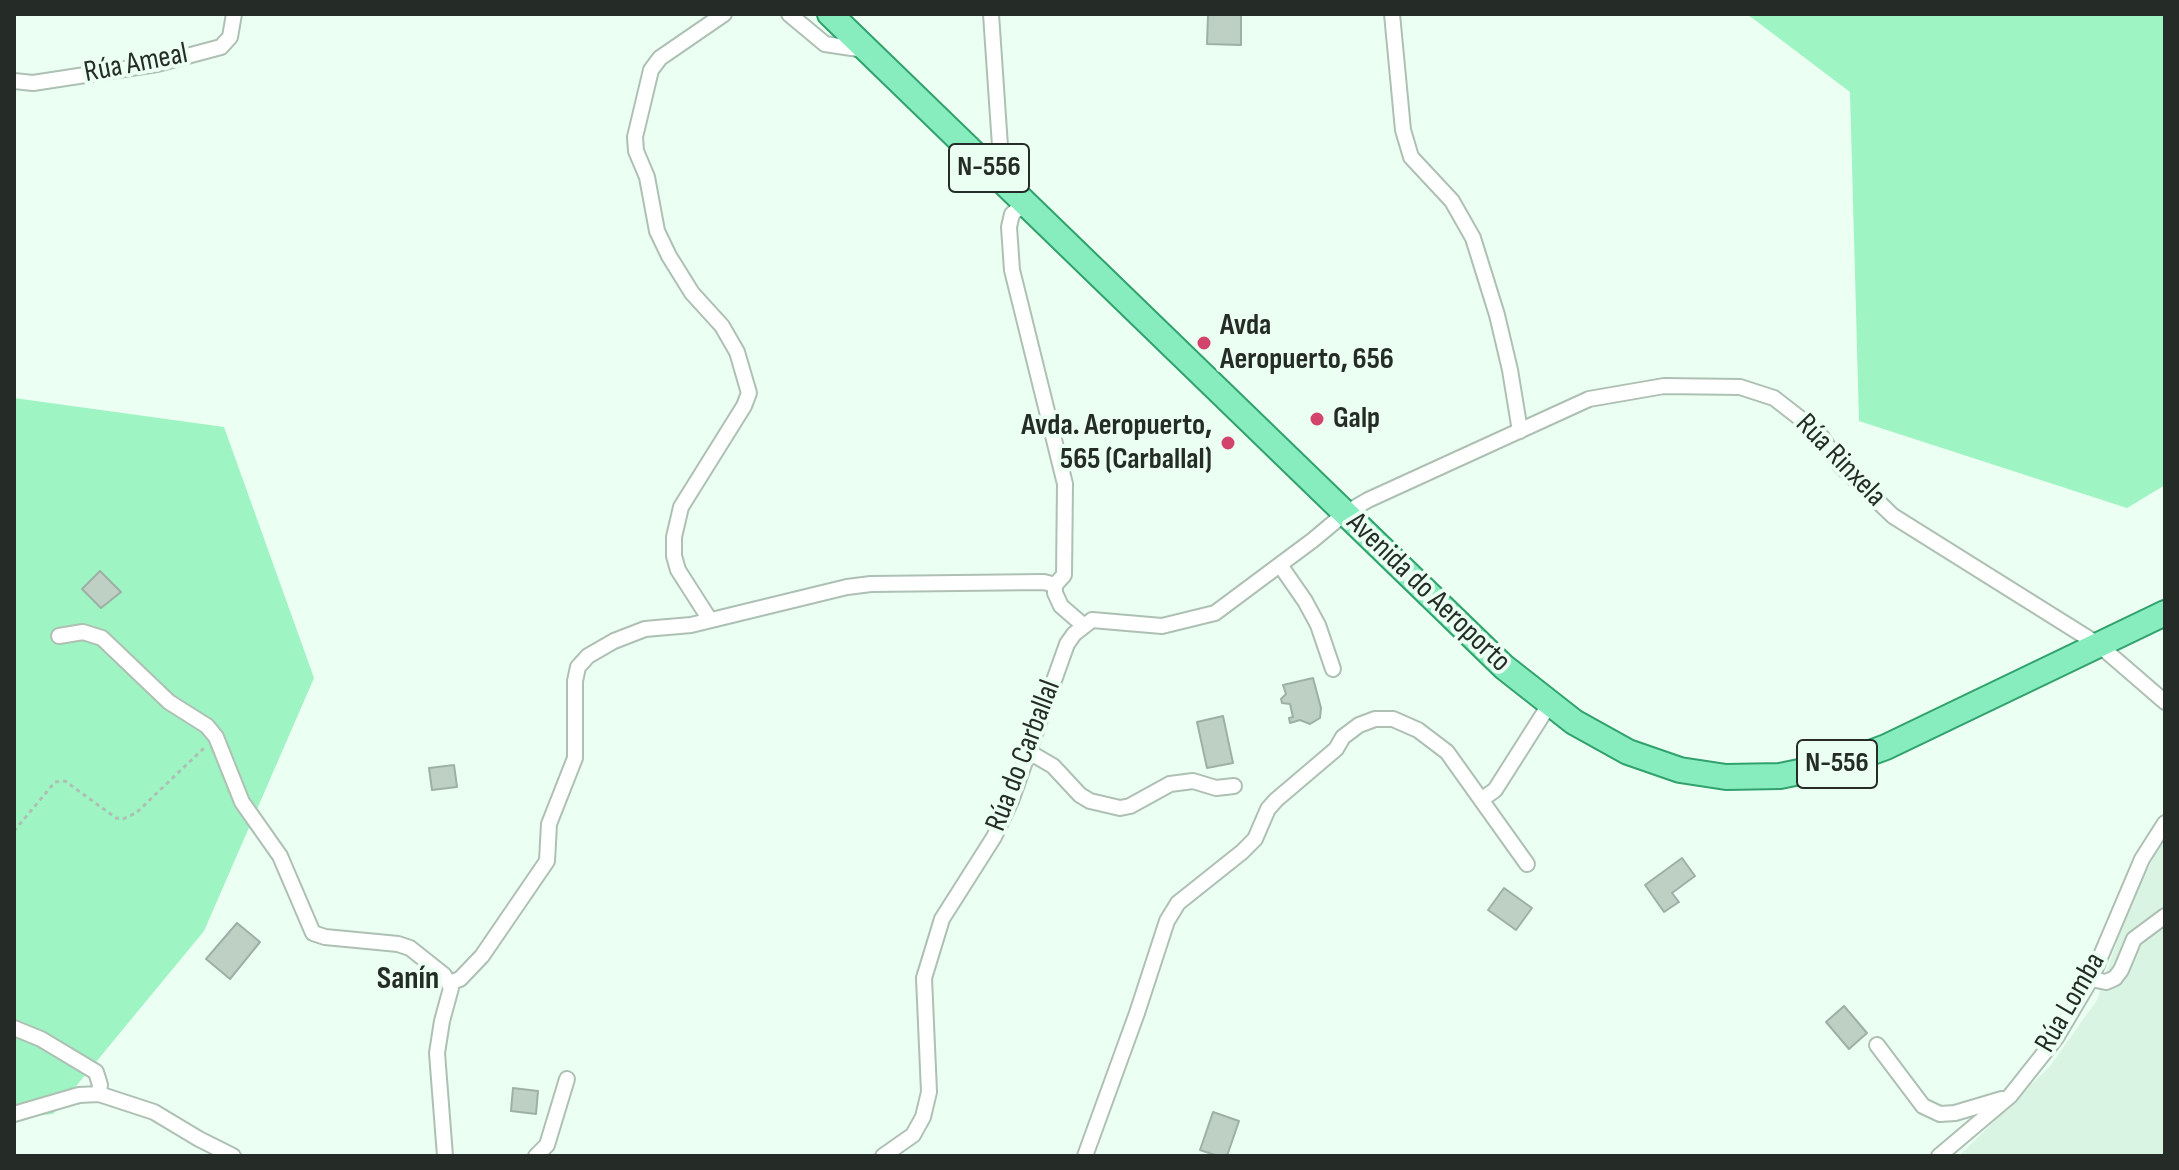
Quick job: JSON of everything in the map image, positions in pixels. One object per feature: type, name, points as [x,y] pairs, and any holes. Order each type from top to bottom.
[{"type":"main road","name":"Avenida do Aeroporto","points":[[830,14],[1494,658],[1549,705],[1603,740],[1680,770],[1726,777],[1780,776],[1843,763],[1886,747],[2165,613]]},
{"type":"street","name":"Rúa Ameal","points":[[14,81],[33,83],[157,64],[221,47],[230,37],[234,14]]},
{"type":"street","points":[[710,620],[678,570],[674,537],[681,507],[749,393],[737,352],[722,326],[692,293],[657,231],[647,177],[636,151],[635,137],[651,70],[660,58],[724,14]]},
{"type":"street","points":[[789,14],[825,44],[868,51]]},
{"type":"street","points":[[984,163],[1000,146],[991,14]]},
{"type":"street","points":[[1392,14],[1403,130],[1411,157],[1452,201],[1473,238],[1497,315],[1520,431]]},
{"type":"street","points":[[1025,203],[1012,214],[1009,227],[1012,270],[1065,484],[1064,575],[1055,585],[1061,606],[1083,625],[1092,620],[1106,620],[1162,626],[1215,613],[1344,514]]},
{"type":"street","name":"Rúa Rinxela","points":[[1344,514],[1368,500],[1589,399],[1664,386],[1740,387],[1774,398],[1801,417],[1819,433],[1840,465],[1893,516],[2099,645],[2165,702]]},
{"type":"street","points":[[1280,565],[1318,625],[1333,669]]},
{"type":"street","points":[[449,983],[460,979],[482,956],[547,861],[549,824],[575,758],[575,681],[578,667],[588,656],[614,641],[645,629],[691,625],[847,587],[1044,582],[1055,585]]},
{"type":"street","name":"Rúa do Carballal","points":[[885,1156],[913,1135],[923,1117],[929,1092],[924,978],[942,919],[994,837],[1011,801],[1067,644],[1083,625]]},
{"type":"street","points":[[59,636],[83,632],[102,638],[169,702],[207,726],[216,737],[242,802],[280,856],[313,933],[325,937],[398,944],[410,948],[444,975],[451,988],[437,1053],[445,1156]]},
{"type":"street","points":[[1481,800],[1495,790],[1549,705]]},
{"type":"street","points":[[1085,1156],[1137,1013],[1160,938],[1172,912],[1178,903],[1255,839],[1268,809],[1276,800],[1359,725],[1375,719],[1393,719],[1418,730],[1447,752],[1527,864]]},
{"type":"street","points":[[1029,752],[1053,766],[1080,795],[1090,801],[1120,808],[1130,806],[1170,784],[1193,781],[1216,788],[1234,786]]},
{"type":"street","name":"Rúa Lomba","points":[[1939,1156],[2010,1096],[2056,1038],[2091,979],[2142,859],[2165,823]]},
{"type":"street","points":[[2091,979],[2106,982],[2115,978],[2134,939],[2165,916]]},
{"type":"street","points":[[14,1028],[41,1039],[96,1072],[99,1094]]},
{"type":"street","points":[[1877,1045],[1923,1106],[1940,1114],[1955,1113],[2010,1096]]},
{"type":"street","points":[[536,1156],[547,1145],[567,1079]]},
{"type":"street","points":[[14,1114],[79,1095],[99,1094],[154,1112],[233,1156]]},
{"type":"path","points":[[14,831],[55,782],[65,781],[116,818],[123,819],[136,813],[216,737]]},
{"type":"shaded area","points":[[2165,833],[2165,1156],[1959,1156],[2050,1066],[2097,1000],[2126,915]]},
{"type":"green space","points":[[1747,14],[2165,14],[2165,485],[2127,508],[1859,421],[1850,92]]},
{"type":"green space","points":[[14,398],[224,427],[314,678],[204,931],[53,1114],[14,1118]]},
{"type":"building","points":[[1208,15],[1241,16],[1241,45],[1207,44]]},
{"type":"building","points":[[100,571],[121,592],[101,608],[82,589]]},
{"type":"building","points":[[1313,678],[1321,708],[1320,718],[1310,724],[1300,720],[1290,723],[1289,718],[1293,717],[1290,704],[1282,703],[1281,699],[1286,694],[1283,685]]},
{"type":"building","points":[[1223,716],[1233,763],[1207,768],[1197,722]]},
{"type":"building","points":[[454,765],[457,787],[432,790],[429,768]]},
{"type":"building","points":[[1682,858],[1695,876],[1672,893],[1679,902],[1664,912],[1645,885]]},
{"type":"building","points":[[1504,888],[1532,908],[1516,930],[1488,910]]},
{"type":"building","points":[[237,923],[260,942],[230,979],[206,959]]},
{"type":"building","points":[[1844,1006],[1867,1033],[1849,1049],[1826,1022]]},
{"type":"building","points":[[513,1088],[538,1091],[536,1114],[511,1111]]},
{"type":"building","points":[[1213,1112],[1239,1121],[1227,1156],[1200,1150]]},
{"type":"place","name":"Avda Aeropuerto, 656","points":[[1204,343]]},
{"type":"place","name":"Galp","points":[[1317,419]]},
{"type":"place","name":"Avda. Aeropuerto, 565 (Carballal)","points":[[1228,443]]},
{"type":"district","name":"Sanín","points":[[408,980]]}]
